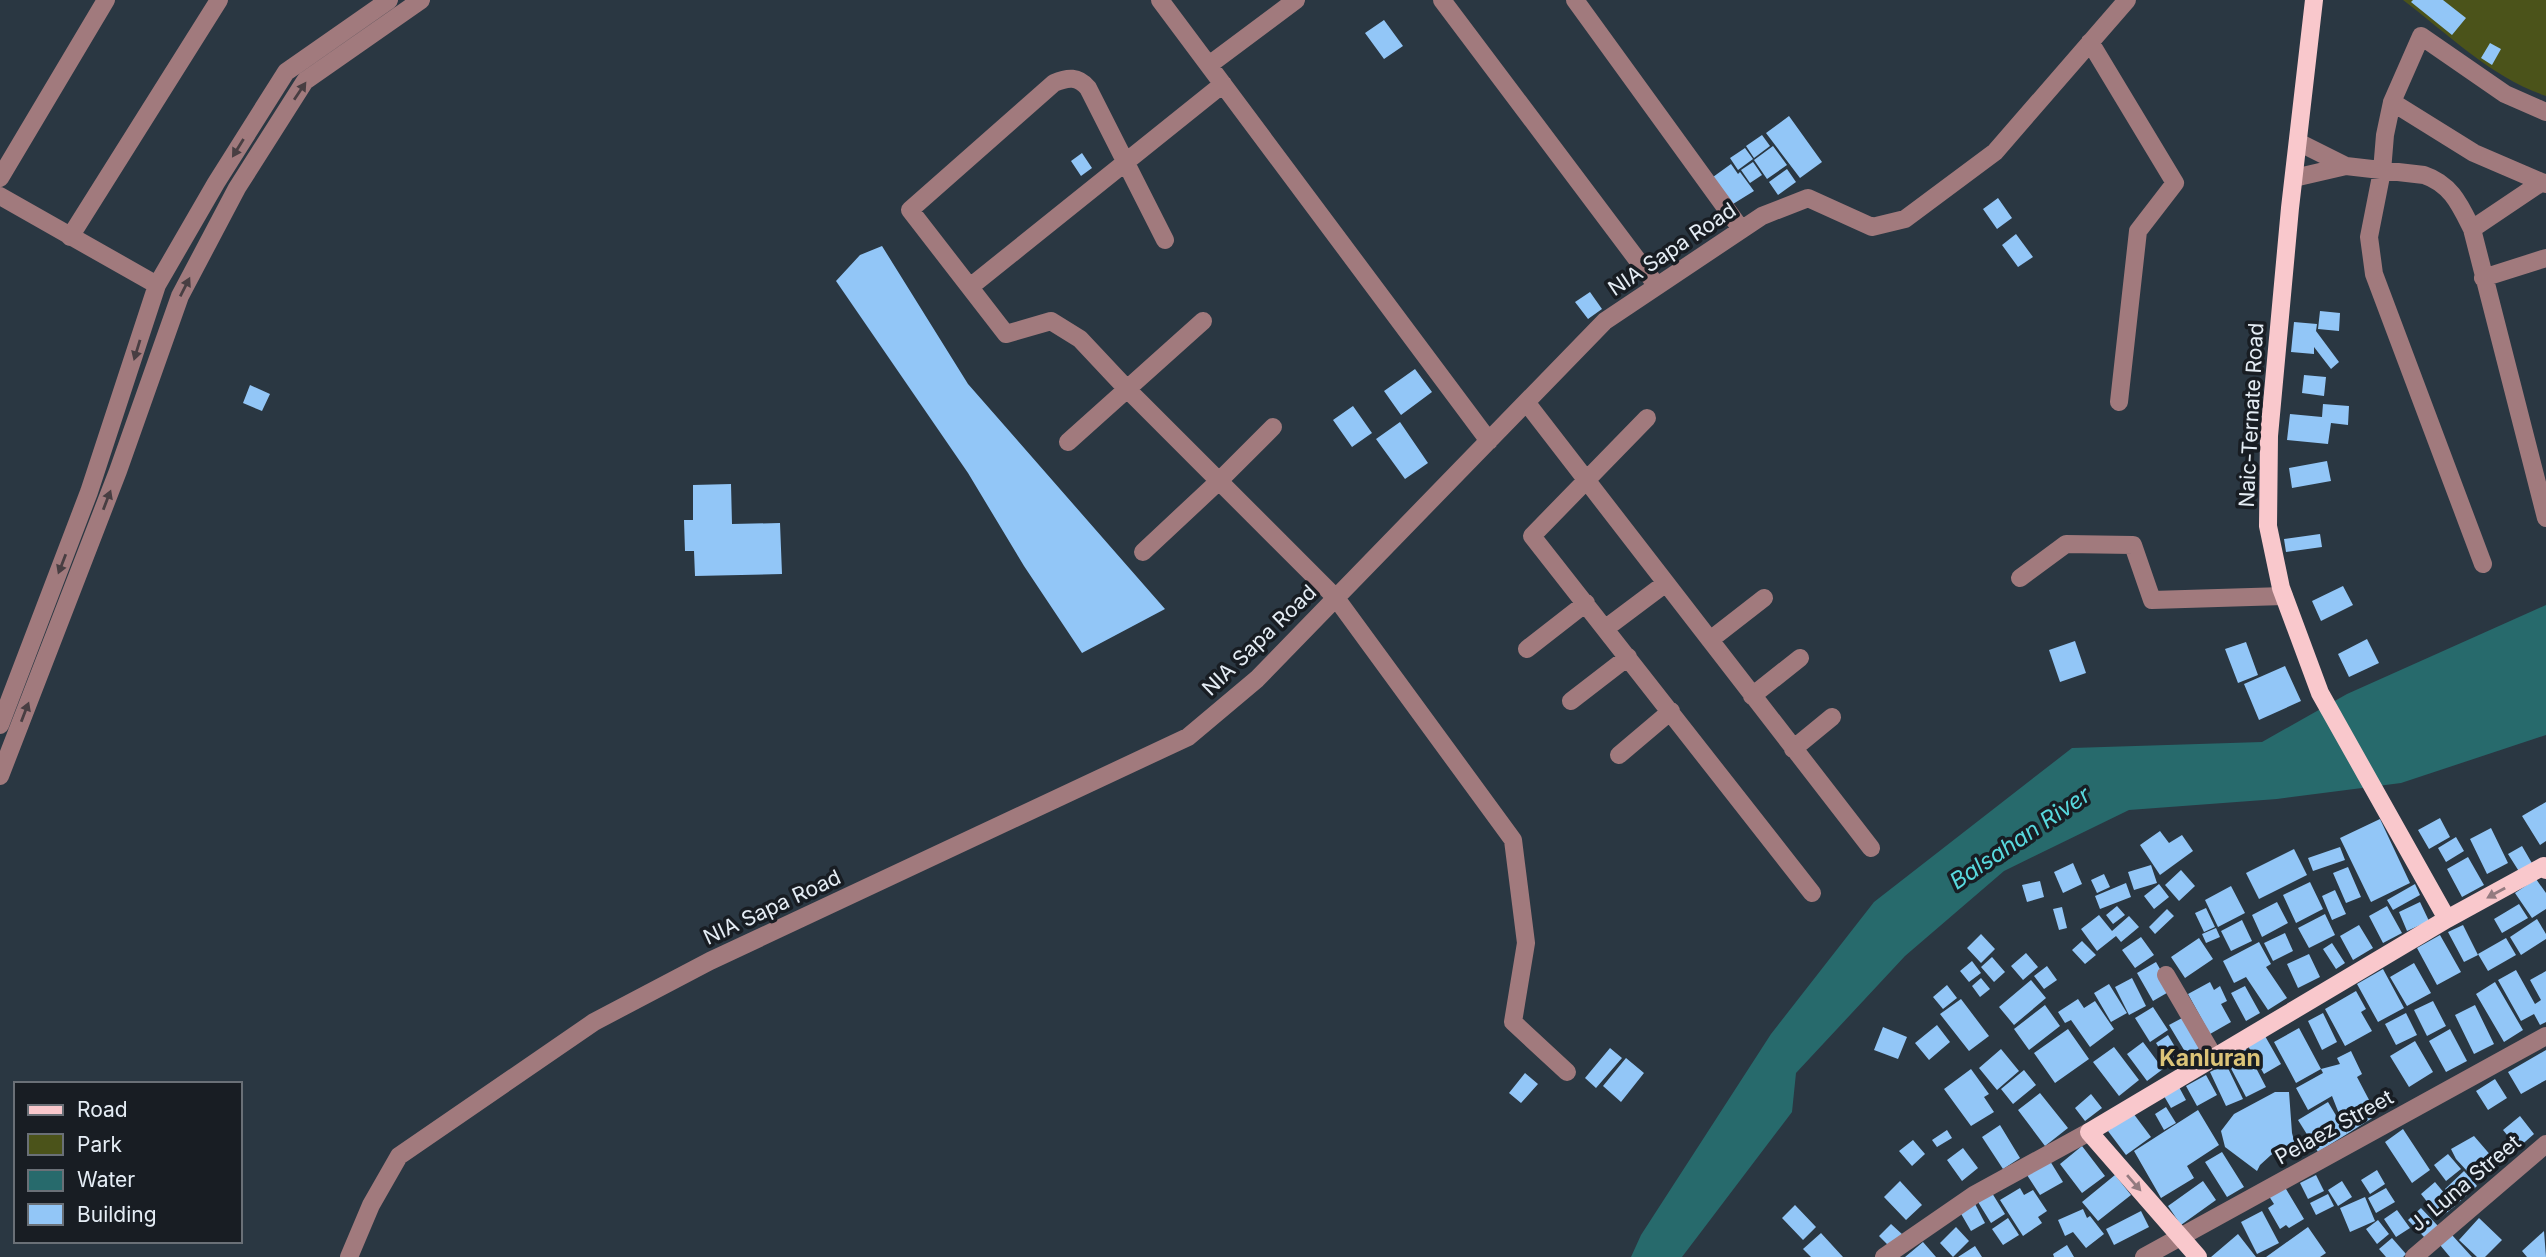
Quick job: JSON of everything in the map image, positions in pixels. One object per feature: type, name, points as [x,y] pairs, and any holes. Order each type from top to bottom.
[{"type":"main road","name":"Naic-Ternate Road","points":[[2314,0],[2269,436],[2268,526],[2284,596],[2320,694],[2448,919]]},
{"type":"main road","points":[[2198,1257],[2089,1132],[2448,919],[2545,868]]},
{"type":"street","points":[[0,178],[106,0]]},
{"type":"street","points":[[70,237],[219,0]]},
{"type":"street","points":[[0,725],[89,492],[157,285],[216,183],[286,72],[389,0]]},
{"type":"street","points":[[0,776],[118,471],[180,296],[237,188],[305,82],[421,0]]},
{"type":"street","points":[[1160,0],[1489,441]]},
{"type":"street","points":[[1209,65],[1296,0]]},
{"type":"street","points":[[1442,0],[1657,286]]},
{"type":"street","points":[[1575,0],[1741,229]]},
{"type":"street","name":"NIA Sapa Road","points":[[349,1257],[371,1205],[399,1156],[594,1022],[710,961],[1188,737],[1257,679],[1605,321],[1762,216],[1808,198],[1872,226],[1905,219],[1994,152],[2127,0]]},
{"type":"street","points":[[2483,564],[2374,274],[2370,237],[2392,102],[2421,36],[2505,94],[2546,112]]},
{"type":"street","points":[[2090,43],[2175,183],[2138,231],[2119,402]]},
{"type":"street","points":[[1165,240],[1082,81],[1073,78],[1054,83],[910,210],[1006,334],[1051,321],[1080,339],[1336,597],[1513,840],[1526,943],[1513,1022],[1567,1072]]},
{"type":"street","points":[[970,287],[1223,83]]},
{"type":"street","points":[[2392,102],[2473,153],[2544,183]]},
{"type":"street","points":[[2298,142],[2347,166],[2424,175],[2436,179],[2458,199],[2472,229],[2546,518]]},
{"type":"street","points":[[2294,178],[2347,166]]},
{"type":"street","points":[[2472,229],[2544,183]]},
{"type":"street","points":[[0,196],[157,285]]},
{"type":"street","points":[[2483,278],[2546,258]]},
{"type":"street","points":[[1068,442],[1203,321]]},
{"type":"street","points":[[1526,402],[1871,848]]},
{"type":"street","points":[[1647,418],[1532,536],[1812,893]]},
{"type":"street","points":[[1143,552],[1273,427]]},
{"type":"street","points":[[2020,578],[2066,544],[2133,545],[2152,600],[2284,596]]},
{"type":"street","points":[[1606,628],[1666,583]]},
{"type":"street","points":[[1710,640],[1764,598]]},
{"type":"street","points":[[1527,649],[1586,603]]},
{"type":"street","points":[[1571,701],[1628,657]]},
{"type":"street","points":[[1752,696],[1800,657]]},
{"type":"street","points":[[1619,755],[1671,711]]},
{"type":"street","points":[[1793,749],[1832,718]]},
{"type":"street","points":[[2166,975],[2214,1057]]},
{"type":"street","name":"Pelaez Street","points":[[2144,1257],[2546,1037]]},
{"type":"street","points":[[1884,1257],[1974,1195],[2089,1132]]},
{"type":"street","name":"J. Luna Street","points":[[2414,1257],[2546,1144]]},
{"type":"green space","points":[[2403,0],[2546,0],[2546,96],[2489,67]]},
{"type":"water","name":"Balsahan River","points":[[2546,605],[2546,735],[2401,783],[2277,799],[2129,810],[2004,871],[1905,956],[1796,1073],[1792,1112],[1682,1257],[1631,1257],[1641,1235],[1771,1034],[1874,902],[2072,748],[2262,742],[2347,694]]},
{"type":"building","points":[[2443,0],[2466,18],[2452,35],[2411,2]]},
{"type":"building","points":[[1384,20],[1403,46],[1384,59],[1365,33]]},
{"type":"building","points":[[2490,43],[2501,49],[2492,65],[2481,58]]},
{"type":"building","points":[[1789,116],[1822,162],[1800,178],[1766,133]]},
{"type":"building","points":[[1762,135],[1770,146],[1754,158],[1746,146]]},
{"type":"building","points":[[1773,146],[1787,165],[1767,179],[1754,160]]},
{"type":"building","points":[[1745,148],[1753,159],[1738,170],[1730,158]]},
{"type":"building","points":[[1082,153],[1092,168],[1081,176],[1071,161]]},
{"type":"building","points":[[1753,162],[1762,175],[1750,183],[1741,170]]},
{"type":"building","points":[[1731,164],[1754,191],[1733,204],[1713,177]]},
{"type":"building","points":[[1787,169],[1796,182],[1778,195],[1769,182]]},
{"type":"building","points":[[1998,198],[2012,218],[1997,229],[1983,209]]},
{"type":"building","points":[[2016,234],[2033,257],[2018,267],[2002,245]]},
{"type":"building","points":[[882,246],[968,384],[1165,609],[1082,653],[1024,566],[968,473],[836,281],[860,255]]},
{"type":"building","points":[[1590,292],[1602,309],[1588,319],[1575,302]]},
{"type":"building","points":[[2320,311],[2340,313],[2339,331],[2318,329]]},
{"type":"building","points":[[2294,322],[2317,324],[2316,331],[2339,362],[2331,369],[2314,347],[2314,354],[2291,352]]},
{"type":"building","points":[[1415,369],[1432,392],[1401,415],[1384,391]]},
{"type":"building","points":[[2304,375],[2326,377],[2324,396],[2302,393]]},
{"type":"building","points":[[250,385],[270,394],[262,411],[243,403]]},
{"type":"building","points":[[2323,404],[2349,406],[2348,425],[2331,423],[2328,444],[2287,440],[2290,414],[2322,417]]},
{"type":"building","points":[[1353,406],[1372,433],[1352,447],[1333,420]]},
{"type":"building","points":[[1400,422],[1428,463],[1405,479],[1376,439]]},
{"type":"building","points":[[2327,461],[2331,481],[2292,488],[2289,468]]},
{"type":"building","points":[[731,484],[732,524],[780,523],[782,574],[695,576],[694,551],[685,551],[684,520],[693,520],[693,485]]},
{"type":"building","points":[[2320,534],[2322,547],[2286,552],[2284,539]]},
{"type":"building","points":[[2343,586],[2353,605],[2321,621],[2312,601]]},
{"type":"building","points":[[2367,639],[2379,663],[2349,677],[2338,654]]},
{"type":"building","points":[[2075,641],[2086,673],[2060,682],[2049,650]]},
{"type":"building","points":[[2246,642],[2258,675],[2238,683],[2225,649]]},
{"type":"building","points":[[2285,666],[2301,701],[2259,720],[2244,684]]},
{"type":"building","points":[[2546,802],[2546,841],[2540,845],[2522,816]]},
{"type":"building","points":[[2440,818],[2450,837],[2429,849],[2418,830]]},
{"type":"building","points":[[2380,819],[2410,883],[2371,902],[2340,838]]},
{"type":"building","points":[[2491,828],[2508,863],[2487,874],[2470,839]]},
{"type":"building","points":[[2160,831],[2169,843],[2182,835],[2193,851],[2160,875],[2140,845]]},
{"type":"building","points":[[2456,837],[2464,851],[2446,862],[2438,848]]},
{"type":"building","points":[[2522,846],[2533,865],[2520,873],[2508,854]]},
{"type":"building","points":[[2340,847],[2345,860],[2313,871],[2308,858]]},
{"type":"building","points":[[2294,849],[2307,875],[2259,899],[2246,873]]},
{"type":"building","points":[[2468,857],[2484,885],[2462,897],[2447,869]]},
{"type":"building","points":[[2073,863],[2082,884],[2063,893],[2054,872]]},
{"type":"building","points":[[2151,865],[2157,883],[2134,890],[2128,872]]},
{"type":"building","points":[[2348,867],[2361,897],[2346,903],[2333,873]]},
{"type":"building","points":[[2181,870],[2195,886],[2179,901],[2165,885]]},
{"type":"building","points":[[2104,874],[2110,887],[2097,893],[2091,880]]},
{"type":"building","points":[[2536,879],[2546,893],[2546,909],[2532,918],[2515,893]]},
{"type":"building","points":[[2040,881],[2044,897],[2027,902],[2022,885]]},
{"type":"building","points":[[2310,882],[2323,909],[2296,923],[2283,895]]},
{"type":"building","points":[[2126,883],[2131,897],[2100,909],[2095,896]]},
{"type":"building","points":[[2159,884],[2169,897],[2154,909],[2144,896]]},
{"type":"building","points":[[2415,884],[2420,895],[2393,910],[2387,900]]},
{"type":"building","points":[[2231,886],[2245,913],[2218,927],[2205,900]]},
{"type":"building","points":[[2335,890],[2346,914],[2332,920],[2322,896]]},
{"type":"building","points":[[2277,902],[2288,923],[2262,937],[2252,915]]},
{"type":"building","points":[[2420,902],[2429,921],[2407,931],[2399,912]]},
{"type":"building","points":[[2519,904],[2528,918],[2502,933],[2494,919]]},
{"type":"building","points":[[2117,906],[2125,915],[2113,924],[2106,915]]},
{"type":"building","points":[[2387,906],[2402,933],[2383,943],[2369,916]]},
{"type":"building","points":[[2062,907],[2067,928],[2059,930],[2053,909]]},
{"type":"building","points":[[2206,908],[2215,927],[2204,932],[2195,913]]},
{"type":"building","points":[[2167,909],[2174,916],[2155,934],[2149,927]]},
{"type":"building","points":[[2325,914],[2335,935],[2309,948],[2298,928]]},
{"type":"building","points":[[2099,915],[2112,931],[2129,916],[2139,927],[2121,942],[2116,936],[2097,951],[2081,929]]},
{"type":"building","points":[[2537,919],[2546,939],[2521,955],[2510,937]]},
{"type":"building","points":[[2242,920],[2252,941],[2231,951],[2221,931]]},
{"type":"building","points":[[2359,925],[2373,948],[2353,960],[2340,936]]},
{"type":"building","points":[[2463,925],[2478,955],[2464,962],[2448,932]]},
{"type":"building","points":[[2216,928],[2220,937],[2206,943],[2202,934]]},
{"type":"building","points":[[2285,933],[2293,951],[2273,961],[2264,943]]},
{"type":"building","points":[[1981,934],[1995,949],[1981,963],[1967,948]]},
{"type":"building","points":[[2440,935],[2461,972],[2437,985],[2417,948]]},
{"type":"building","points":[[2141,937],[2154,955],[2135,968],[2122,950]]},
{"type":"building","points":[[2199,938],[2213,959],[2185,978],[2171,957]]},
{"type":"building","points":[[2506,938],[2516,955],[2488,971],[2478,954]]},
{"type":"building","points":[[2082,941],[2096,955],[2085,964],[2072,950]]},
{"type":"building","points":[[2259,942],[2271,964],[2266,967],[2287,998],[2268,1010],[2246,977],[2234,983],[2223,961]]},
{"type":"building","points":[[2332,943],[2345,963],[2336,969],[2323,949]]},
{"type":"building","points":[[2026,953],[2038,967],[2023,980],[2011,966]]},
{"type":"building","points":[[2309,954],[2320,977],[2298,988],[2287,964]]},
{"type":"building","points":[[1992,957],[2005,972],[1994,982],[1981,967]]},
{"type":"building","points":[[1972,961],[1981,973],[1969,982],[1960,971]]},
{"type":"building","points":[[2156,962],[2172,990],[2153,1001],[2137,973]]},
{"type":"building","points":[[2414,963],[2431,993],[2407,1006],[2390,977]]},
{"type":"building","points":[[2047,966],[2057,980],[2044,989],[2034,976]]},
{"type":"building","points":[[2383,969],[2404,1008],[2378,1022],[2357,984]]},
{"type":"building","points":[[2516,970],[2535,1004],[2541,1000],[2530,980],[2546,971],[2546,1022],[2540,1025],[2534,1014],[2521,1021],[2498,980]]},
{"type":"building","points":[[1981,978],[1990,989],[1980,997],[1972,986]]},
{"type":"building","points":[[2132,978],[2146,1006],[2129,1015],[2115,987]]},
{"type":"building","points":[[2031,980],[2046,998],[2014,1025],[1999,1007]]},
{"type":"building","points":[[2210,982],[2214,990],[2220,986],[2227,1001],[2221,1004],[2231,1022],[2210,1034],[2188,994]]},
{"type":"building","points":[[2495,982],[2523,1030],[2504,1042],[2476,994]]},
{"type":"building","points":[[2109,984],[2127,1013],[2111,1022],[2094,993]]},
{"type":"building","points":[[1947,985],[1957,998],[1943,1009],[1933,997]]},
{"type":"building","points":[[2245,986],[2260,1013],[2246,1021],[2231,993]]},
{"type":"building","points":[[2356,991],[2366,1009],[2361,1012],[2372,1031],[2345,1046],[2325,1009]]},
{"type":"building","points":[[1961,999],[1989,1036],[1969,1051],[1940,1014]]},
{"type":"building","points":[[2078,999],[2084,1008],[2095,1001],[2114,1029],[2090,1047],[2071,1020],[2065,1023],[2058,1012]]},
{"type":"building","points":[[2433,1001],[2446,1026],[2427,1036],[2414,1010]]},
{"type":"building","points":[[2045,1005],[2060,1026],[2029,1050],[2014,1029]]},
{"type":"building","points":[[2475,1005],[2494,1044],[2474,1054],[2455,1015]]},
{"type":"building","points":[[2153,1007],[2168,1030],[2150,1042],[2135,1018]]},
{"type":"building","points":[[2323,1013],[2337,1042],[2322,1050],[2308,1021]]},
{"type":"building","points":[[2406,1013],[2417,1035],[2396,1045],[2385,1024]]},
{"type":"building","points":[[2184,1017],[2201,1047],[2187,1055],[2169,1025]]},
{"type":"building","points":[[1937,1025],[1950,1042],[1929,1060],[1915,1043]]},
{"type":"building","points":[[1883,1027],[1907,1037],[1898,1059],[1874,1050]]},
{"type":"building","points":[[2299,1028],[2321,1069],[2296,1083],[2274,1042]]},
{"type":"building","points":[[2068,1029],[2089,1059],[2055,1083],[2034,1053]]},
{"type":"building","points":[[2450,1029],[2467,1061],[2446,1072],[2429,1041]]},
{"type":"building","points":[[2168,1035],[2181,1057],[2170,1065],[2156,1043]]},
{"type":"building","points":[[2265,1036],[2281,1064],[2264,1074],[2248,1046]]},
{"type":"building","points":[[2415,1041],[2433,1072],[2409,1087],[2390,1056]]},
{"type":"building","points":[[2143,1042],[2163,1069],[2147,1081],[2127,1054]]},
{"type":"building","points":[[2114,1047],[2139,1080],[2119,1096],[2093,1062]]},
{"type":"building","points":[[2245,1047],[2266,1087],[2246,1097],[2225,1057]]},
{"type":"building","points":[[1610,1048],[1622,1058],[1596,1088],[1585,1078]]},
{"type":"building","points":[[2001,1049],[2019,1071],[1997,1090],[1979,1068]]},
{"type":"building","points":[[2546,1050],[2546,1080],[2521,1094],[2508,1072]]},
{"type":"building","points":[[2351,1051],[2362,1074],[2357,1077],[2377,1115],[2347,1134],[2332,1096],[2308,1110],[2296,1088],[2323,1073],[2321,1069],[2340,1064],[2337,1058]]},
{"type":"building","points":[[1626,1058],[1644,1073],[1621,1102],[1603,1086]]},
{"type":"building","points":[[2226,1064],[2243,1099],[2226,1106],[2210,1072]]},
{"type":"building","points":[[1971,1069],[1989,1094],[1984,1097],[1994,1112],[1971,1126],[1944,1089]]},
{"type":"building","points":[[2024,1070],[2036,1085],[2013,1104],[2001,1089]]},
{"type":"building","points":[[1525,1073],[1538,1084],[1521,1103],[1509,1093]]},
{"type":"building","points":[[2206,1075],[2217,1095],[2197,1106],[2186,1086]]},
{"type":"building","points":[[2495,1079],[2507,1098],[2488,1110],[2476,1091]]},
{"type":"building","points":[[2179,1087],[2186,1100],[2171,1108],[2164,1096]]},
{"type":"building","points":[[2275,1092],[2289,1092],[2292,1133],[2296,1148],[2282,1149],[2271,1155],[2257,1171],[2225,1147],[2221,1131],[2234,1114]]},
{"type":"building","points":[[2040,1093],[2068,1128],[2045,1146],[2018,1110]]},
{"type":"building","points":[[2091,1094],[2102,1108],[2085,1121],[2075,1108]]},
{"type":"building","points":[[2328,1102],[2347,1134],[2318,1152],[2298,1120]]},
{"type":"building","points":[[2166,1107],[2176,1123],[2164,1130],[2155,1114]]},
{"type":"building","points":[[2198,1110],[2219,1145],[2187,1166],[2194,1178],[2161,1198],[2134,1151]]},
{"type":"building","points":[[2133,1113],[2151,1137],[2126,1155],[2108,1131]]},
{"type":"building","points":[[2520,1116],[2534,1134],[2518,1148],[2503,1130]]},
{"type":"building","points":[[2000,1125],[2020,1158],[2003,1169],[1982,1137]]},
{"type":"building","points":[[2403,1129],[2430,1170],[2412,1183],[2385,1142]]},
{"type":"building","points":[[1947,1130],[1952,1138],[1937,1147],[1932,1140]]},
{"type":"building","points":[[2474,1136],[2499,1165],[2478,1183],[2456,1159],[2451,1149]]},
{"type":"building","points":[[1913,1140],[1925,1154],[1912,1166],[1899,1151]]},
{"type":"building","points":[[2082,1146],[2105,1176],[2082,1193],[2060,1164]]},
{"type":"building","points":[[1963,1148],[1978,1168],[1962,1181],[1947,1160]]},
{"type":"building","points":[[2222,1152],[2244,1187],[2227,1197],[2205,1162]]},
{"type":"building","points":[[2448,1154],[2461,1169],[2446,1181],[2434,1165]]},
{"type":"building","points":[[2050,1161],[2063,1182],[2040,1195],[2027,1175]]},
{"type":"building","points":[[2377,1170],[2385,1184],[2370,1194],[2361,1180]]},
{"type":"building","points":[[2464,1171],[2477,1186],[2458,1203],[2445,1189]]},
{"type":"building","points":[[2115,1175],[2131,1195],[2098,1221],[2082,1202]]},
{"type":"building","points":[[2316,1175],[2324,1191],[2308,1199],[2300,1183]]},
{"type":"building","points":[[1900,1181],[1922,1205],[1906,1220],[1884,1197]]},
{"type":"building","points":[[2203,1181],[2216,1200],[2181,1225],[2168,1206]]},
{"type":"building","points":[[2342,1181],[2352,1197],[2338,1206],[2328,1190]]},
{"type":"building","points":[[2435,1182],[2455,1206],[2440,1218],[2421,1194]]},
{"type":"building","points":[[2283,1184],[2304,1219],[2289,1228],[2286,1225],[2280,1229],[2268,1208],[2274,1204],[2267,1193]]},
{"type":"building","points":[[2020,1188],[2024,1195],[2033,1190],[2047,1211],[2038,1217],[2042,1223],[2023,1236],[2000,1200]]},
{"type":"building","points":[[2386,1188],[2395,1202],[2376,1213],[2368,1198]]},
{"type":"building","points":[[1992,1193],[2005,1214],[1991,1223],[1978,1202]]},
{"type":"building","points":[[2328,1194],[2334,1206],[2316,1215],[2310,1203]]},
{"type":"building","points":[[2365,1197],[2375,1221],[2350,1232],[2340,1208]]},
{"type":"building","points":[[1975,1204],[1985,1223],[1971,1231],[1960,1212]]},
{"type":"building","points":[[1795,1205],[1816,1227],[1803,1240],[1782,1218]]},
{"type":"building","points":[[2421,1208],[2438,1226],[2425,1238],[2408,1220]]},
{"type":"building","points":[[2083,1209],[2087,1218],[2090,1216],[2104,1234],[2086,1248],[2073,1232],[2065,1236],[2058,1220]]},
{"type":"building","points":[[2397,1210],[2410,1228],[2396,1237],[2384,1219]]},
{"type":"building","points":[[2141,1211],[2149,1227],[2114,1245],[2106,1229]]},
{"type":"building","points":[[2262,1211],[2279,1243],[2257,1254],[2241,1222]]},
{"type":"building","points":[[2008,1218],[2019,1235],[2003,1245],[1992,1229]]},
{"type":"building","points":[[2479,1218],[2502,1240],[2485,1257],[2477,1257],[2459,1240]]},
{"type":"building","points":[[2378,1220],[2389,1234],[2377,1244],[2366,1229]]},
{"type":"building","points":[[1891,1224],[1903,1235],[1891,1248],[1879,1236]]},
{"type":"building","points":[[1956,1227],[1969,1241],[1953,1257],[1940,1243]]},
{"type":"building","points":[[2308,1227],[2326,1253],[2320,1257],[2266,1257]]},
{"type":"building","points":[[2544,1231],[2546,1257],[2527,1257],[2522,1251]]},
{"type":"building","points":[[1821,1233],[1843,1257],[1811,1257],[1803,1249]]},
{"type":"building","points":[[2238,1234],[2256,1257],[2211,1257]]},
{"type":"building","points":[[2452,1235],[2472,1257],[2450,1257],[2440,1245]]},
{"type":"building","points":[[2392,1238],[2406,1254],[2403,1257],[2386,1257],[2379,1249]]},
{"type":"building","points":[[1923,1242],[1936,1257],[1905,1257]]},
{"type":"building","points":[[2067,1245],[2074,1257],[2054,1257],[2053,1254]]},
{"type":"building","points":[[1975,1246],[1982,1257],[1958,1257]]},
{"type":"district","name":"Kanluran","points":[[2210,1058]]}]
